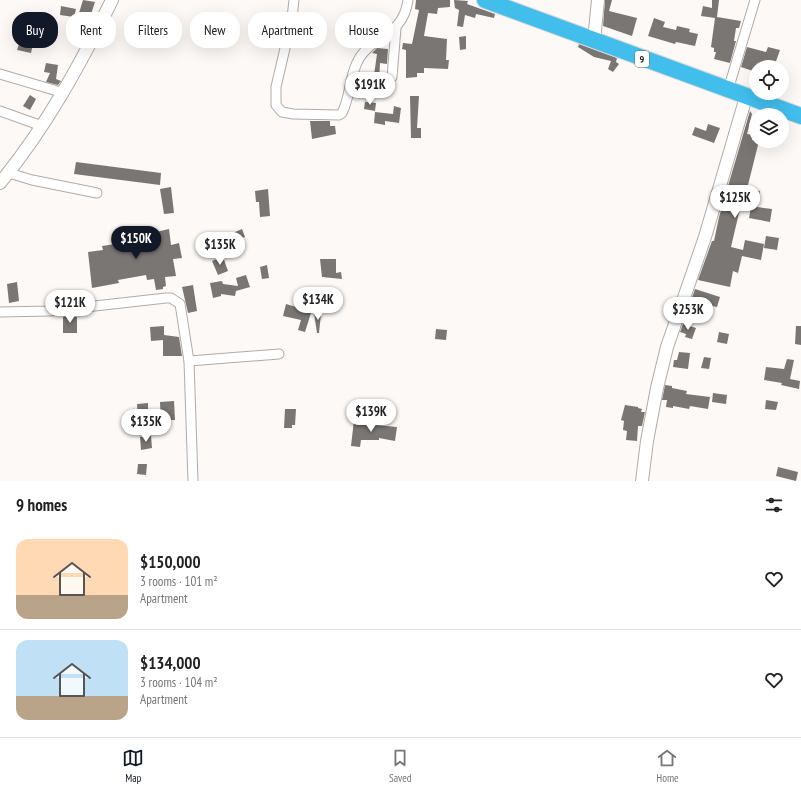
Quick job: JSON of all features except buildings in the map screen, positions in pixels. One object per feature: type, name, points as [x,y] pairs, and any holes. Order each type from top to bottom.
[{"type":"highway","name":"9","points":[[485,0],[801,116]]},
{"type":"street","points":[[0,183],[64,93],[112,0]]},
{"type":"street","points":[[294,0],[292,18],[276,87],[276,105],[282,112],[304,115],[339,115],[342,113],[361,56],[396,28],[407,10],[408,0]]},
{"type":"street","points":[[594,41],[598,0]]},
{"type":"street","points":[[728,90],[755,0]]},
{"type":"street","points":[[392,78],[396,28]]},
{"type":"street","points":[[0,74],[64,93]]},
{"type":"street","points":[[642,481],[655,396],[667,347],[705,237],[746,97]]},
{"type":"street","points":[[0,111],[42,126]]},
{"type":"street","points":[[9,172],[32,180],[96,193]]},
{"type":"street","points":[[0,312],[50,311],[171,298],[180,304],[189,361],[193,481]]},
{"type":"street","points":[[189,361],[279,354]]}]
